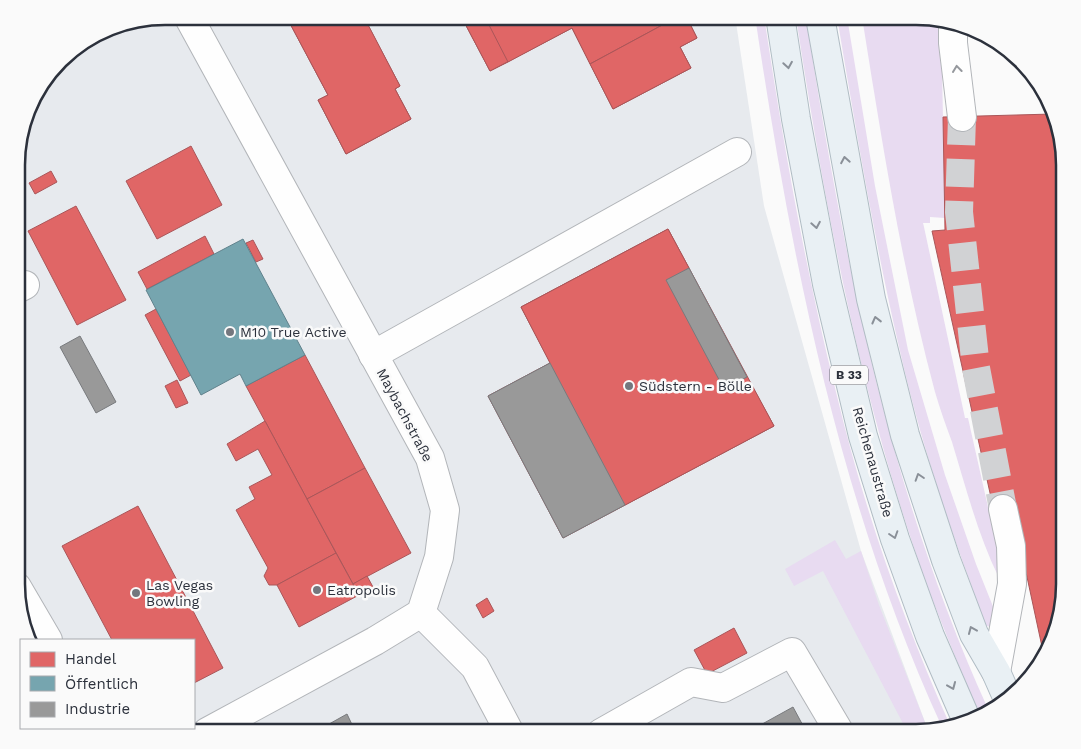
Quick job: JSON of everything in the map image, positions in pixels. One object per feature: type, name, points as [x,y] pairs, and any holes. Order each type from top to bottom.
[{"type":"main road","name":"Reichenaustraße","points":[[781,25],[796,119],[827,284],[864,436],[895,539],[930,636],[964,715]]},
{"type":"main road","name":"B 33","points":[[822,25],[871,299],[905,435],[946,560],[974,634],[996,672],[1005,692]]},
{"type":"street","name":"Maybachstraße","points":[[193,25],[430,458],[445,510],[439,557],[421,612]]},
{"type":"street","points":[[953,30],[962,117]]},
{"type":"street","points":[[373,355],[737,152]]},
{"type":"street","points":[[996,672],[1012,584],[1010,546],[1003,509]]},
{"type":"street","points":[[27,602],[47,639]]},
{"type":"street","points":[[221,724],[375,641],[421,612],[475,667],[505,724]]},
{"type":"street","points":[[617,724],[691,682],[723,688],[792,652],[835,724]]},
{"type":"shaded area","points":[[736,25],[764,206],[861,551],[926,723],[195,724],[195,639],[36,639],[30,620],[25,593],[25,165],[26,147],[32,120],[39,103],[66,66],[87,49],[120,32],[147,26]]},
{"type":"shaded area","points":[[756,25],[765,25],[787,158],[805,252],[825,345],[858,477],[900,603],[948,720],[940,722],[906,642],[874,555],[847,467],[823,378],[803,288],[769,107]]},
{"type":"shaded area","points":[[797,25],[807,25],[836,195],[854,283],[896,457],[923,543],[954,627],[986,705],[978,710],[931,596],[885,454],[849,310],[820,164]]},
{"type":"shaded area","points":[[838,25],[848,25],[875,186],[908,350],[945,475],[994,609],[991,628],[986,625],[949,524],[908,386],[858,143]]},
{"type":"shaded area","points":[[863,25],[925,25],[941,28],[945,218],[930,217],[930,223],[923,223],[965,418],[968,418],[990,516],[1002,549],[999,578],[973,511],[935,392],[912,299],[877,111]]},
{"type":"shaded area","points":[[835,540],[846,559],[861,551],[879,605],[925,723],[903,724],[823,571],[794,586],[785,569]]},
{"type":"building: Handel","points":[[291,25],[368,25],[400,86],[395,89],[411,119],[346,154],[318,100],[328,95]]},
{"type":"building: Handel","points":[[291,25],[368,25],[400,86],[395,89],[411,119],[346,154],[318,100],[328,95]]},
{"type":"building: Handel","points":[[466,25],[489,25],[508,62],[490,71]]},
{"type":"building: Handel","points":[[466,25],[690,25],[697,38],[680,47],[691,68],[613,109],[572,28],[490,71]]},
{"type":"building: Handel","points":[[489,25],[662,25],[590,64],[572,28],[508,62]]},
{"type":"building: Handel","points":[[662,25],[690,25],[697,38],[680,47],[691,68],[613,109],[590,64]]},
{"type":"building: Handel","points":[[1046,114],[1055,147],[1056,593],[1051,620],[1042,645],[1012,507],[994,511],[932,231],[945,230],[943,117]]},
{"type":"building: Handel","points":[[191,146],[222,205],[157,239],[126,181]]},
{"type":"building: Handel","points":[[51,171],[57,182],[35,194],[29,183]]},
{"type":"building: Handel","points":[[76,206],[126,300],[77,325],[28,231]]},
{"type":"building: Handel","name":"Südstern - Bölle","points":[[668,229],[689,268],[666,280],[724,389],[747,377],[774,426],[625,505],[521,307]]},
{"type":"building: Handel","name":"Südstern - Bölle","points":[[668,229],[774,426],[563,538],[488,396],[550,363],[521,307]]},
{"type":"building: Handel","points":[[205,236],[214,254],[147,289],[138,272]]},
{"type":"building: Handel","points":[[253,240],[263,259],[256,262],[246,243]]},
{"type":"building: Handel","points":[[156,309],[191,375],[180,381],[145,315]]},
{"type":"building: Handel","points":[[305,355],[365,468],[307,499],[246,386]]},
{"type":"building: Handel","points":[[177,380],[188,403],[176,408],[165,386]]},
{"type":"building: Handel","points":[[265,421],[336,553],[277,585],[269,585],[264,576],[268,568],[236,510],[255,499],[249,487],[272,475],[258,449],[236,461],[227,444]]},
{"type":"building: Handel","points":[[365,468],[411,553],[353,584],[307,499]]},
{"type":"building: Handel","name":"Las Vegas Bowling","points":[[138,506],[223,668],[195,682],[195,639],[111,639],[62,546]]},
{"type":"building: Handel","name":"Eatropolis","points":[[336,553],[359,595],[299,627],[277,585]]},
{"type":"building: Handel","points":[[367,576],[373,587],[358,594],[353,584]]},
{"type":"building: Handel","points":[[487,598],[494,611],[483,618],[476,605]]},
{"type":"building: Handel","points":[[734,628],[747,653],[707,674],[694,650]]},
{"type":"building: Öffentlich","name":"M10 True Active","points":[[243,239],[305,355],[246,386],[240,374],[201,395],[146,290]]},
{"type":"building: Industrie","points":[[689,268],[747,377],[724,389],[666,280]]},
{"type":"building: Industrie","points":[[80,336],[116,402],[96,413],[60,347]]},
{"type":"building: Industrie","points":[[550,363],[625,505],[563,538],[488,396]]},
{"type":"building: Industrie","points":[[793,707],[802,724],[762,724]]},
{"type":"building: Industrie","points":[[347,714],[352,724],[329,724]]},
{"type":"tunnel","points":[[962,117],[959,212],[976,368],[1003,509]]},
{"type":"place","name":"M10 True Active","points":[[230,332]]},
{"type":"place","name":"Südstern - Bölle","points":[[629,386]]},
{"type":"place","name":"Eatropolis","points":[[317,590]]},
{"type":"place","name":"Las Vegas Bowling","points":[[136,593]]}]
